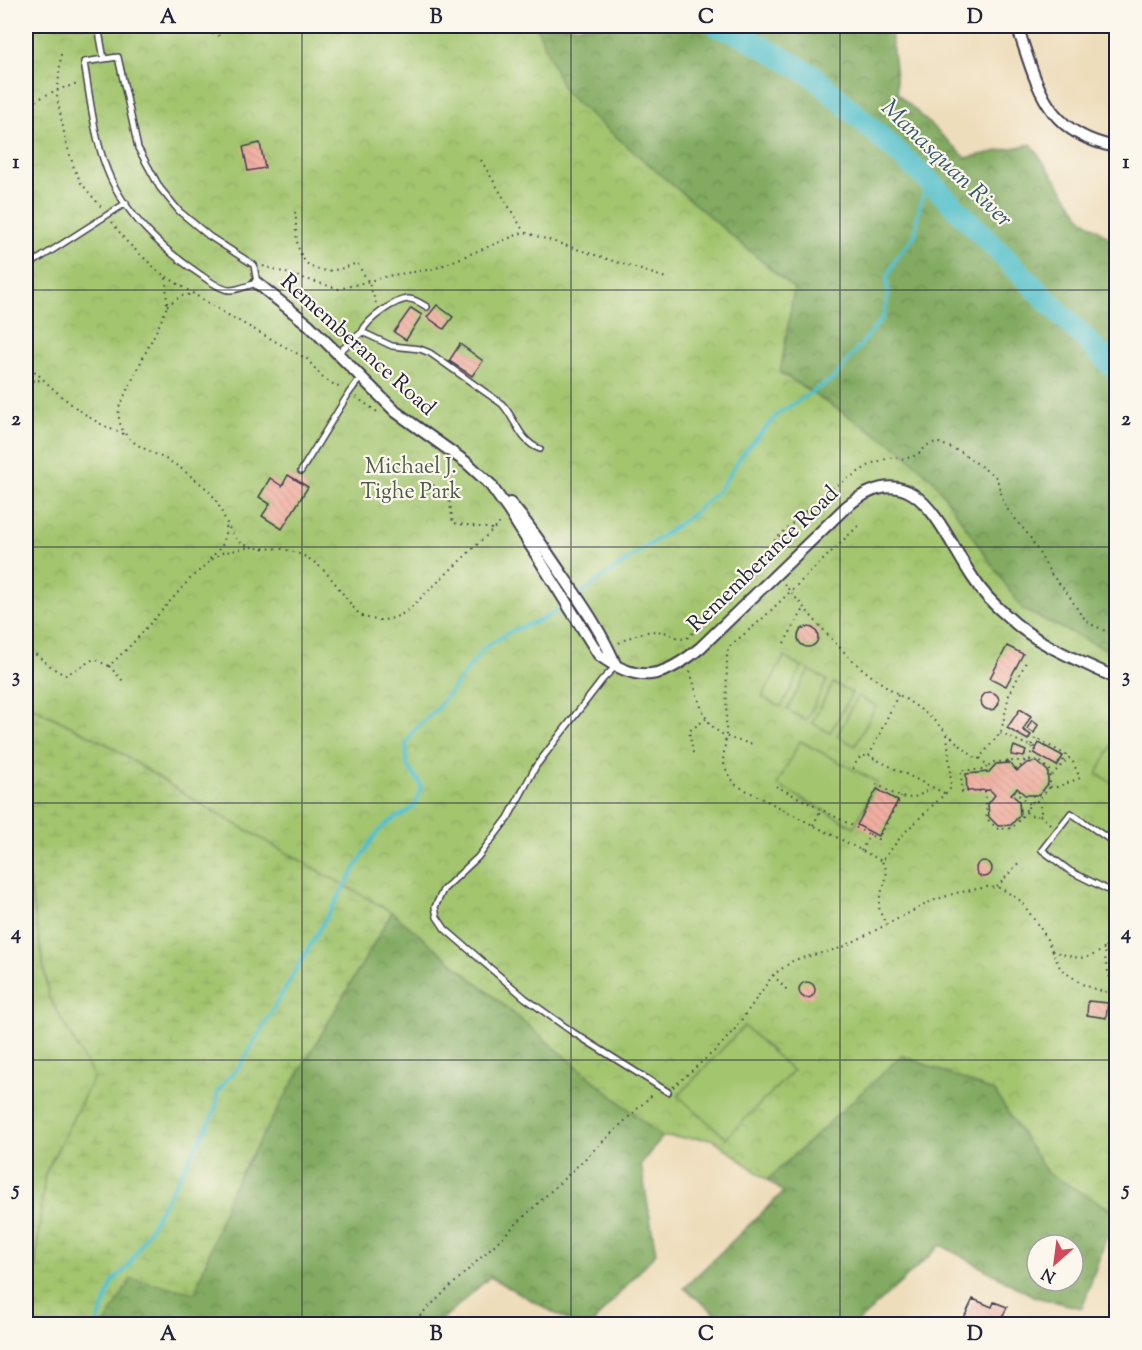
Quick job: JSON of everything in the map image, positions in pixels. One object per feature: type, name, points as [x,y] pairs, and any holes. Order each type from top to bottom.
[{"type":"street","points":[[1017,26],[1038,86],[1052,112],[1066,126],[1081,136],[1100,144],[1116,147]]},
{"type":"street","name":"Rememberance Road","points":[[257,283],[309,325],[396,412],[467,463],[511,504],[582,604],[609,649],[616,666]]},
{"type":"street","name":"Rememberance Road","points":[[489,483],[599,655],[616,666],[642,675],[671,670],[686,660],[861,495],[881,488],[902,489],[922,500],[931,510],[973,578],[1008,617],[1049,646],[1116,678]]},
{"type":"lane","points":[[98,26],[104,59]]},
{"type":"lane","points":[[118,57],[138,148],[160,188],[179,211],[209,236],[254,265],[257,283],[229,290],[209,281],[176,258],[148,233],[126,203],[107,171],[87,82],[84,62],[104,59],[118,57]]},
{"type":"lane","points":[[26,267],[126,203]]},
{"type":"lane","points":[[337,354],[362,332],[378,312],[410,299],[427,307]]},
{"type":"lane","points":[[362,332],[392,346],[420,349],[430,353],[502,404],[510,412],[522,436],[531,446],[540,449]]},
{"type":"lane","points":[[301,471],[361,377]]},
{"type":"lane","points":[[616,666],[603,679],[536,766],[508,818],[478,857],[443,890],[435,907],[437,917],[445,929],[525,998],[574,1033],[668,1092]]},
{"type":"lane","points":[[1116,844],[1071,813],[1042,850],[1070,871],[1116,894]]},
{"type":"path","points":[[101,42],[123,26]]},
{"type":"path","points":[[183,26],[220,36]]},
{"type":"path","points":[[203,31],[206,26]]},
{"type":"path","points":[[61,54],[57,98],[74,168],[81,183],[126,241],[166,276],[307,359],[323,378],[381,415]]},
{"type":"path","points":[[26,108],[45,94],[58,88],[87,82]]},
{"type":"path","points":[[481,160],[524,232]]},
{"type":"path","points":[[295,212],[298,245],[307,263],[314,269],[325,272],[340,270],[357,263],[368,282],[378,312]]},
{"type":"path","points":[[254,265],[275,268],[339,289],[392,275],[434,269],[524,232],[666,278]]},
{"type":"path","points":[[124,434],[119,423],[119,407],[167,306],[166,276]]},
{"type":"path","points":[[167,306],[181,296],[194,294]]},
{"type":"path","points":[[26,363],[86,415],[124,434],[137,446],[173,463],[203,485],[213,496],[234,536],[243,544],[252,547]]},
{"type":"path","points":[[26,381],[44,380]]},
{"type":"path","points":[[609,649],[630,637],[649,632],[666,632],[671,636],[686,639],[712,616],[728,597],[733,583],[742,571],[823,495],[873,463],[893,457],[904,459],[917,455],[929,444],[936,442],[961,452],[997,478],[1008,510],[1030,537],[1051,574],[1068,594],[1081,615],[1091,624],[1116,636]]},
{"type":"path","points":[[433,485],[449,498],[453,523],[493,529]]},
{"type":"path","points":[[208,562],[221,553],[252,547],[280,548],[310,557],[321,566],[360,615],[370,620],[391,620],[406,612],[503,520],[509,511]]},
{"type":"path","points":[[109,666],[222,546],[228,524]]},
{"type":"path","points":[[858,526],[761,620],[731,645],[727,652],[726,737],[723,761],[736,785],[882,861],[887,867],[887,876],[879,903],[886,924]]},
{"type":"path","points":[[776,575],[872,677],[899,694],[971,755],[978,760],[980,758],[988,766]]},
{"type":"path","points":[[784,643],[805,607]]},
{"type":"path","points":[[26,647],[57,671],[66,675],[94,659],[109,666],[124,682]]},
{"type":"path","points":[[686,660],[702,713],[712,727],[726,737],[739,742],[755,744]]},
{"type":"path","points":[[980,758],[1000,733],[1008,695],[1026,662]]},
{"type":"path","points":[[869,756],[899,694]]},
{"type":"path","points":[[693,753],[689,731],[706,718]]},
{"type":"path","points":[[1000,733],[1036,748]]},
{"type":"path","points":[[882,861],[903,834],[950,789],[947,734]]},
{"type":"path","points":[[1007,761],[1017,770],[1028,760],[1036,738],[1066,755],[1050,777]]},
{"type":"path","points":[[853,769],[858,758],[869,756],[946,794]]},
{"type":"path","points":[[1050,787],[1050,770],[1038,759],[993,762],[984,770],[961,771],[962,792],[985,791],[987,819],[998,829],[1012,828],[1029,804],[1050,787],[1057,787],[1080,778],[1070,756],[1062,762]]},
{"type":"path","points":[[1044,765],[1046,760]]},
{"type":"path","points":[[876,784],[901,797],[911,799],[920,796],[930,788]]},
{"type":"path","points":[[776,786],[878,839],[901,797]]},
{"type":"path","points":[[1014,791],[1029,804]]},
{"type":"path","points":[[1033,795],[1042,809],[1039,815]]},
{"type":"path","points":[[813,825],[821,810]]},
{"type":"path","points":[[1020,810],[1035,817],[1039,815]]},
{"type":"path","points":[[1039,815],[1051,825]]},
{"type":"path","points":[[861,851],[870,834]]},
{"type":"path","points":[[996,888],[1021,860]]},
{"type":"path","points":[[411,1324],[654,1092],[668,1092],[718,1048],[735,1029],[773,975],[794,960],[842,948],[932,901],[956,893],[987,887],[1001,888],[1021,901],[1045,935],[1059,966],[1084,985],[1104,992],[1116,992],[1107,968],[1105,948],[1116,912]]},
{"type":"path","points":[[1051,950],[1085,959],[1105,948]]},
{"type":"path","points":[[773,975],[788,991]]},
{"type":"green space","name":"Michael J. Tighe Park","points":[[26,26],[536,26],[565,93],[794,289],[780,373],[897,447],[934,481],[1023,610],[1116,654],[1116,1212],[1047,1173],[995,1092],[902,1055],[767,1180],[713,1139],[662,1137],[392,912],[202,805],[107,744],[26,704]]},
{"type":"green space","points":[[536,26],[890,26],[898,94],[966,158],[1031,144],[1083,219],[1116,243],[1116,654],[1023,610],[934,481],[897,447],[780,372],[794,289],[565,93]]},
{"type":"green space","points":[[1051,26],[1116,26],[1116,31],[1053,31]]},
{"type":"green space","points":[[784,657],[802,667],[781,707],[762,697]]},
{"type":"green space","points":[[809,670],[827,680],[806,720],[787,710]]},
{"type":"green space","points":[[833,683],[852,693],[830,733],[812,723]]},
{"type":"green space","points":[[858,696],[876,706],[855,746],[837,736]]},
{"type":"green space","points":[[26,704],[107,744],[202,805],[392,912],[231,1190],[195,1293],[131,1279],[105,1324],[29,1324],[45,1174],[94,1077],[49,997],[26,865]]},
{"type":"green space","points":[[1116,737],[1116,785],[1097,774]]},
{"type":"green space","points":[[800,741],[877,782],[854,827],[777,785]]},
{"type":"green space","points":[[26,865],[49,997],[94,1077],[45,1174],[29,1324],[26,1324]]},
{"type":"green space","points":[[392,912],[662,1137],[641,1164],[656,1253],[592,1324],[574,1324],[490,1277],[437,1324],[105,1324],[131,1278],[195,1292],[231,1190]]},
{"type":"green space","points":[[744,1026],[793,1071],[726,1138],[678,1096]]},
{"type":"green space","points":[[902,1055],[995,1092],[1047,1173],[1116,1212],[1116,1241],[1107,1236],[1082,1308],[1035,1297],[1028,1293],[1085,1293],[1085,1233],[1025,1233],[1025,1291],[941,1245],[856,1324],[728,1324],[684,1288],[783,1192],[767,1180]]},
{"type":"building","points":[[260,143],[265,168],[248,171],[243,147]]},
{"type":"building","points":[[437,305],[453,317],[444,329],[427,317]]},
{"type":"building","points":[[411,308],[422,315],[406,340],[394,332]]},
{"type":"building","points":[[460,344],[483,361],[472,376],[449,361]]},
{"type":"building","points":[[288,475],[308,487],[282,529],[262,516],[270,504],[259,497],[270,478],[282,486]]},
{"type":"building","points":[[808,627],[815,630],[818,637],[815,644],[808,647],[801,644],[798,637],[801,630]]},
{"type":"building","points":[[1007,646],[1023,654],[1006,686],[990,678]]},
{"type":"building","points":[[990,692],[996,695],[999,701],[996,707],[990,710],[984,707],[981,701],[984,695]]},
{"type":"building","points":[[1020,709],[1031,716],[1023,730],[1031,735],[1028,740],[1007,728]]},
{"type":"building","points":[[1032,720],[1038,725],[1034,733],[1027,729]]},
{"type":"building","points":[[1039,743],[1063,756],[1057,766],[1034,753]]},
{"type":"building","points":[[1014,746],[1026,751],[1024,757],[1011,755]]},
{"type":"building","points":[[1037,762],[1048,771],[1048,784],[1039,795],[1025,795],[1017,788],[1011,794],[1019,801],[1020,815],[1011,825],[998,826],[989,817],[988,804],[995,795],[990,790],[967,791],[966,774],[989,772],[996,764],[1009,763],[1017,771],[1027,763]]},
{"type":"building","points":[[877,789],[898,801],[878,836],[857,825]]},
{"type":"building","points":[[981,861],[987,861],[992,869],[990,875],[981,877],[976,872],[976,866]]},
{"type":"building","points":[[804,982],[810,982],[815,990],[813,996],[804,998],[799,993],[799,987]]},
{"type":"building","points":[[1088,1001],[1108,1003],[1106,1018],[1087,1015]]},
{"type":"building","points":[[973,1299],[992,1307],[994,1302],[1007,1307],[999,1324],[961,1324]]},
{"type":"waterway","name":"Manasquan River","points":[[717,26],[740,34],[812,75],[931,183],[1116,370]]},
{"type":"waterway","points":[[97,1324],[113,1281],[128,1267],[209,1123],[216,1107],[217,1093],[240,1066],[371,841],[384,826],[408,811],[416,803],[421,785],[407,765],[406,745],[413,731],[436,710],[485,647],[513,630],[544,619],[693,514],[719,490],[744,452],[779,413],[834,378],[883,317],[888,296],[887,278],[896,258],[915,235],[918,212],[928,181]]}]
